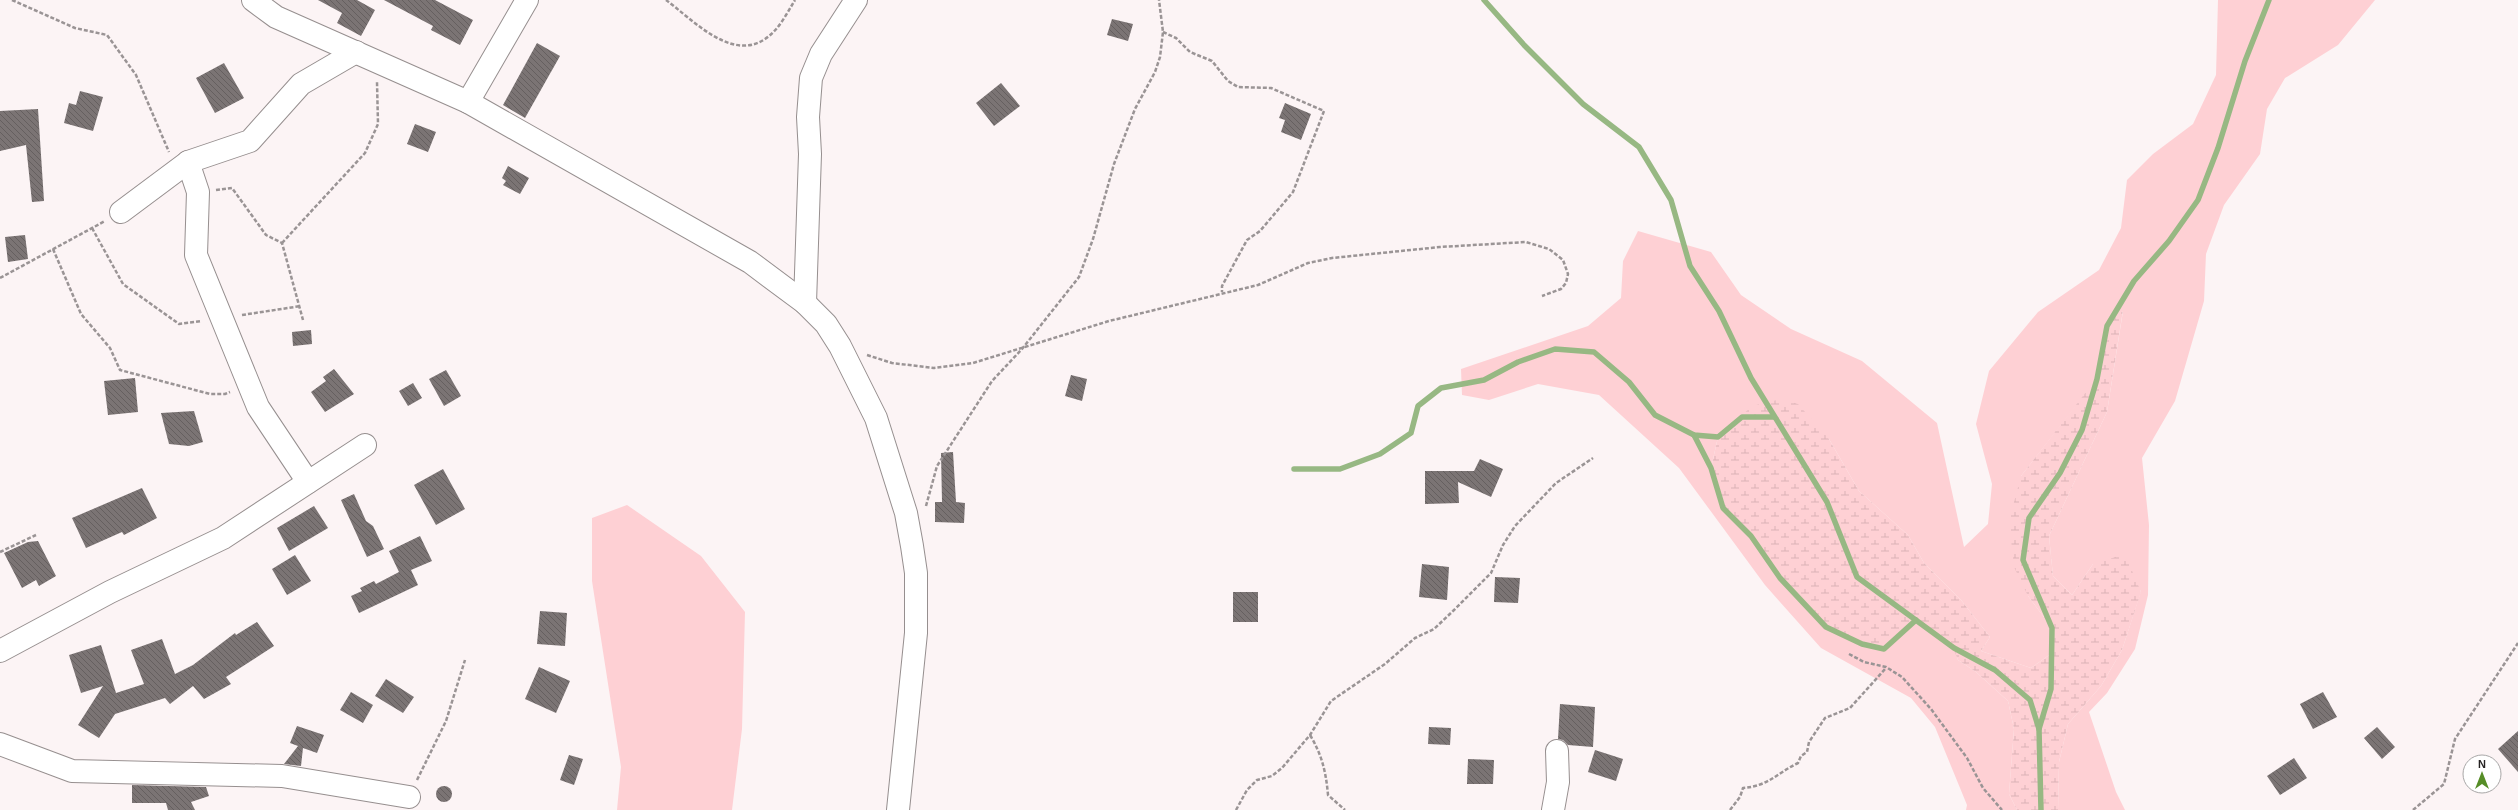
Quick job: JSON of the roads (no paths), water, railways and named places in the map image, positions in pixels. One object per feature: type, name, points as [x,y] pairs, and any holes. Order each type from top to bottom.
[{"type":"street","points":[[253,0],[276,17],[468,102],[750,262],[805,303],[826,324],[840,346],[876,418],[906,513],[916,573],[916,633],[898,810]]},
{"type":"street","points":[[468,102],[527,0]]},
{"type":"street","points":[[805,303],[810,154],[808,117],[811,78],[821,54],[856,0]]},
{"type":"street","points":[[121,212],[182,166],[250,141],[301,84],[356,52]]},
{"type":"street","points":[[182,166],[198,192],[196,255],[258,407],[308,482]]},
{"type":"street","points":[[0,651],[110,592],[223,538],[365,445]]},
{"type":"street","points":[[0,744],[72,771],[282,776],[409,797]]},
{"type":"street","points":[[1553,810],[1558,782],[1557,751]]},
{"type":"waterway","points":[[1484,0],[1524,45],[1583,104],[1639,147],[1671,200],[1690,266],[1719,311],[1751,378],[1827,502],[1857,577],[1954,648],[1995,670],[2030,700],[2039,729],[2041,810]]},
{"type":"waterway","points":[[2039,729],[2051,689],[2052,628],[2023,560],[2029,518],[2060,473],[2082,430],[2097,379],[2107,326],[2134,281],[2169,241],[2198,200],[2218,148],[2245,61],[2269,0]]},
{"type":"waterway","points":[[1294,469],[1340,469],[1380,454],[1411,433],[1418,406],[1441,388],[1484,380],[1518,362],[1555,349],[1594,352],[1629,382],[1655,415],[1694,435],[1718,437],[1742,417],[1774,417]]},
{"type":"waterway","points":[[1694,435],[1711,468],[1723,508],[1751,536],[1780,578],[1826,627],[1862,644],[1884,649],[1916,620]]}]
